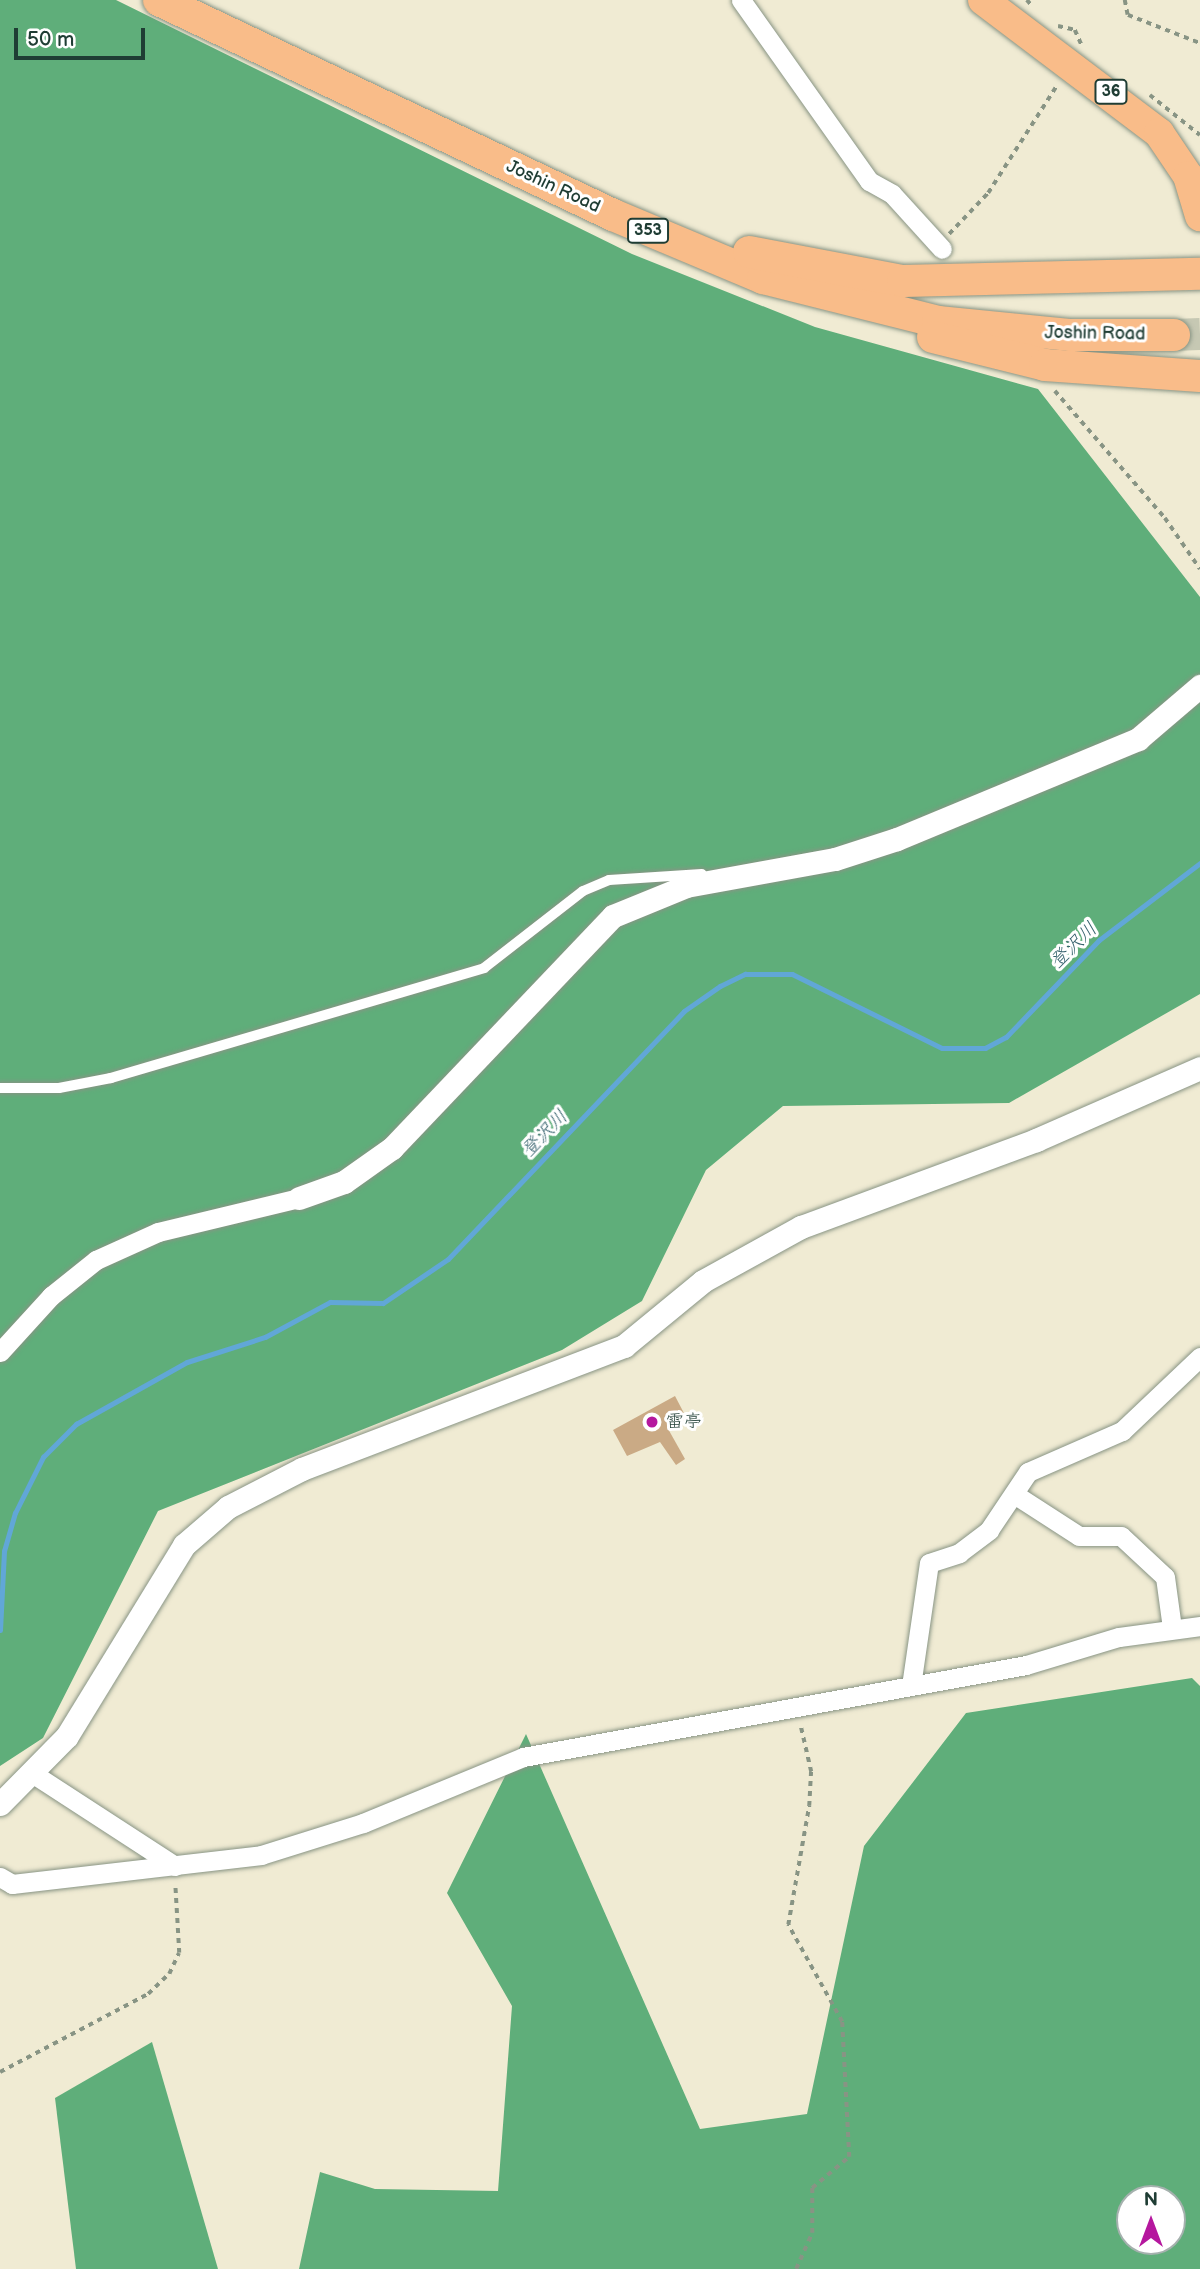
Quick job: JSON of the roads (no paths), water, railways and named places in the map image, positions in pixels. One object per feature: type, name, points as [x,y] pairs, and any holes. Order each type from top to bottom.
[{"type":"highway","name":"Joshin Road","points":[[159,0],[613,215],[756,265],[949,309],[1174,328]]},
{"type":"highway","name":"Joshin Road","points":[[193,0],[756,265]]},
{"type":"highway","points":[[756,265],[904,281],[1200,274]]},
{"type":"highway","points":[[756,265],[813,301],[982,351],[1086,370],[1200,376]]},
{"type":"main road","name":"36","points":[[983,0],[1159,133],[1188,176],[1200,215]]},
{"type":"street","points":[[741,0],[869,181],[892,194],[939,246]]},
{"type":"street","points":[[0,1352],[51,1296],[96,1260],[158,1231],[299,1198],[344,1182],[392,1147],[613,916],[686,886],[835,859],[960,814],[1138,739],[1200,686]]},
{"type":"street","points":[[0,1804],[35,1775],[67,1735],[156,1584],[184,1545],[228,1507],[302,1469],[624,1346],[703,1281],[801,1227],[1036,1140],[1200,1068]]},
{"type":"street","points":[[911,1685],[929,1563],[959,1553],[989,1530],[1028,1472],[1122,1431],[1200,1357]]},
{"type":"street","points":[[1014,1494],[1079,1536],[1121,1536],[1165,1577],[1172,1628]]},
{"type":"street","points":[[0,1877],[12,1884],[261,1855],[363,1823],[523,1757],[1026,1665],[1119,1637],[1200,1626]]},
{"type":"street","points":[[35,1775],[175,1866]]},
{"type":"lane","points":[[0,1088],[59,1088],[142,1070],[484,968],[583,891],[625,875],[740,876]]},
{"type":"waterway","name":"登沢川","points":[[0,1630],[4,1551],[15,1513],[43,1457],[76,1424],[187,1362],[265,1337],[330,1302],[383,1303],[448,1259],[684,1011],[720,986],[745,974],[792,974],[942,1048],[985,1048],[1006,1037],[1099,940],[1200,863]]},
{"type":"tunnel","points":[[1174,335],[1200,334]]},
{"type":"place","name":"雷亭","points":[[652,1422]]}]
